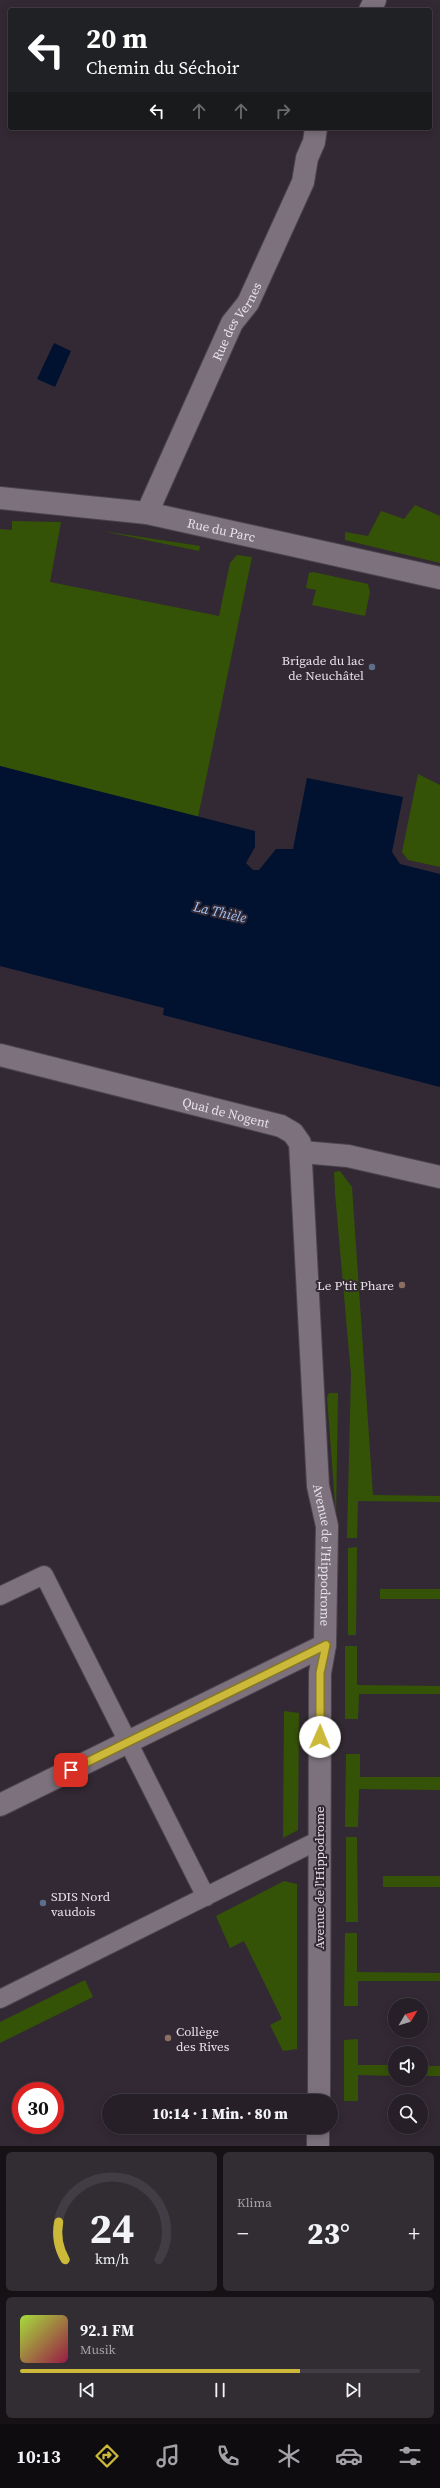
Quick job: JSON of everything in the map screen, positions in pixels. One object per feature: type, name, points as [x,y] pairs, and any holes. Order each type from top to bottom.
[{"type":"street","name":"Rue des Vernes","points":[[147,513],[232,323],[248,303],[303,182],[307,158],[314,142],[316,130]]},
{"type":"street","name":"Rue du Parc","points":[[0,498],[147,513],[440,578]]},
{"type":"street","name":"Quai de Nogent","points":[[0,1055],[281,1126],[293,1133],[300,1143],[302,1152]]},
{"type":"street","points":[[302,1152],[348,1156],[440,1177]]},
{"type":"street","name":"Avenue de l'Hippodrome","points":[[302,1152],[318,1486],[327,1526],[326,1645],[320,1673],[318,2094]]},
{"type":"street","points":[[0,1805],[326,1645]]},
{"type":"street","points":[[318,2134],[318,2146]]},
{"type":"lane","points":[[0,1596],[44,1575],[206,1897]]},
{"type":"lane","points":[[0,1999],[319,1840]]},
{"type":"green space","points":[[415,505],[440,516],[440,563],[345,540],[345,532],[368,536],[381,511],[404,519]]},
{"type":"green space","points":[[12,521],[61,522],[50,582],[219,616],[230,563],[237,555],[252,557],[198,817],[0,766],[0,529],[12,530]]},
{"type":"green space","points":[[102,531],[200,546],[199,551]]},
{"type":"green space","points":[[313,572],[368,584],[370,592],[365,616],[312,605],[316,590],[306,588],[309,573]]},
{"type":"green space","points":[[418,774],[440,785],[440,867],[408,860],[402,852]]},
{"type":"green space","points":[[340,1171],[352,1187],[373,1495],[440,1496],[440,1502],[358,1501],[357,1538],[347,1538],[351,1375],[335,1193],[334,1172]]},
{"type":"green space","points":[[329,1393],[338,1393],[336,1517],[327,1397]]},
{"type":"green space","points":[[357,1547],[356,1635],[348,1635],[348,1548]]},
{"type":"green space","points":[[380,1589],[440,1589],[440,1599],[380,1599]]},
{"type":"green space","points":[[345,1646],[357,1646],[357,1685],[440,1686],[440,1694],[359,1694],[358,1719],[345,1719]]},
{"type":"green space","points":[[284,1711],[299,1713],[298,1830],[283,1838]]},
{"type":"green space","points":[[346,1754],[360,1754],[360,1777],[440,1777],[440,1790],[359,1789],[358,1827],[345,1827]]},
{"type":"green space","points":[[346,1837],[357,1837],[358,1922],[346,1922]]},
{"type":"green space","points":[[383,1876],[440,1876],[440,1887],[383,1887]]},
{"type":"green space","points":[[284,1881],[297,1884],[297,2049],[283,2051],[270,2025],[282,2019],[244,1941],[230,1948],[216,1916]]},
{"type":"green space","points":[[345,1933],[357,1933],[357,1972],[440,1973],[440,1981],[358,1981],[358,2006],[344,2006]]},
{"type":"green space","points":[[85,1980],[93,1997],[0,2043],[0,2022]]},
{"type":"green space","points":[[358,2039],[358,2065],[388,2065],[388,2076],[358,2075],[358,2101],[344,2101],[344,2040]]},
{"type":"green space","points":[[428,2066],[440,2066],[440,2076],[428,2076]]},
{"type":"water","points":[[54,343],[71,351],[55,387],[37,379]]},
{"type":"water","name":"La Thièle","points":[[0,766],[255,831],[255,847],[246,863],[253,870],[259,870],[276,849],[293,849],[307,778],[403,797],[392,852],[400,864],[440,874],[440,1087],[163,1015],[164,1008],[0,966]]},
{"type":"place","name":"Brigade du lac de Neuchâtel","points":[[372,667]]},
{"type":"place","name":"Le P'tit Phare","points":[[402,1285]]},
{"type":"place","name":"SDIS Nord vaudois","points":[[43,1903]]},
{"type":"place","name":"Collège des Rives","points":[[168,2038]]},
{"type":"route","points":[[71,1770],[326,1645],[320,1673],[320,1737]]}]
